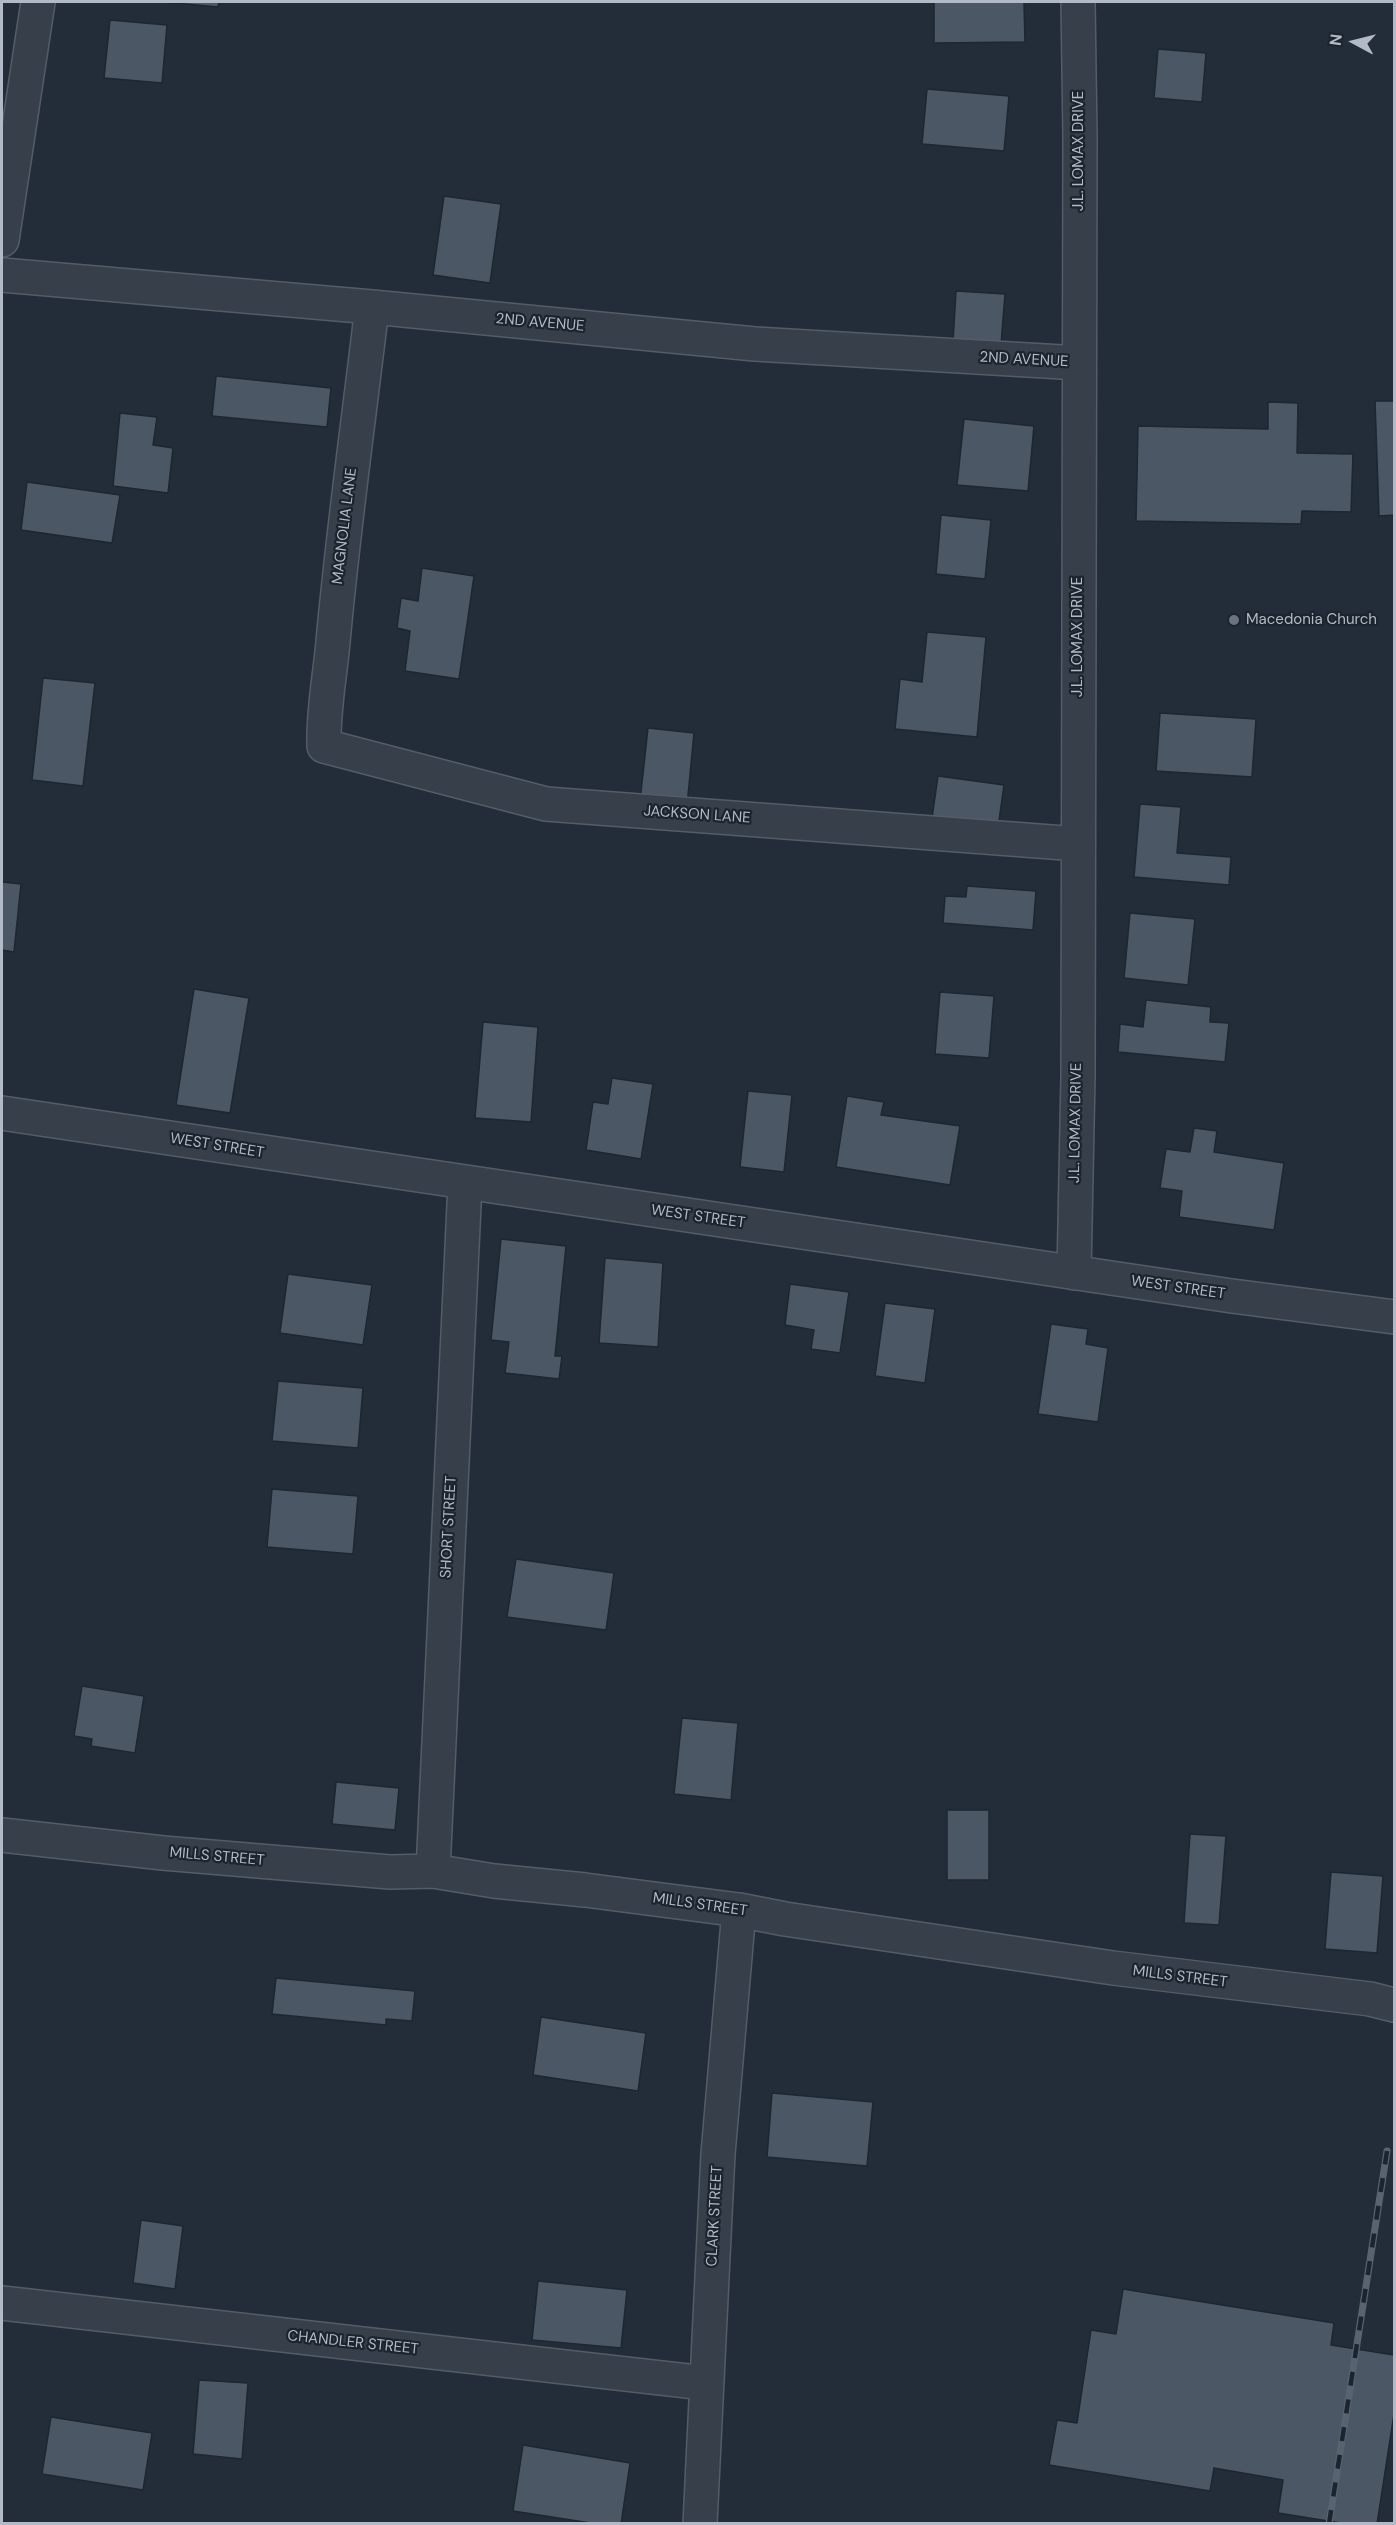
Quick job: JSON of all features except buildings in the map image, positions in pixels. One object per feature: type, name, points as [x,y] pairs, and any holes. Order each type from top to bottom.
[{"type":"street","points":[[2,240],[6,179],[38,2]]},
{"type":"street","name":"J.L. LOMAX DRIVE","points":[[1074,1273],[1078,1076],[1078,2]]},
{"type":"street","name":"2ND AVENUE","points":[[2,275],[372,307],[755,344],[1079,363]]},
{"type":"street","name":"MAGNOLIA LANE","points":[[324,746],[323,715],[330,681],[337,592],[372,307]]},
{"type":"street","name":"JACKSON LANE","points":[[324,746],[546,804],[1078,844]]},
{"type":"street","name":"WEST STREET","points":[[2,1113],[1074,1273],[1395,1317]]},
{"type":"street","name":"SHORT STREET","points":[[433,1871],[465,1183]]},
{"type":"street","name":"MILLS STREET","points":[[2,1835],[163,1853],[379,1871],[433,1871],[494,1881],[739,1910],[785,1919],[1113,1968],[1395,2005]]},
{"type":"street","name":"CLARK STREET","points":[[700,2523],[705,2383],[718,2154],[739,1910]]},
{"type":"street","name":"CHANDLER STREET","points":[[2,2303],[705,2383]]},
{"type":"railway","points":[[1329,2524],[1387,2151]]},
{"type":"place","name":"Macedonia Church","points":[[1234,620]]}]
